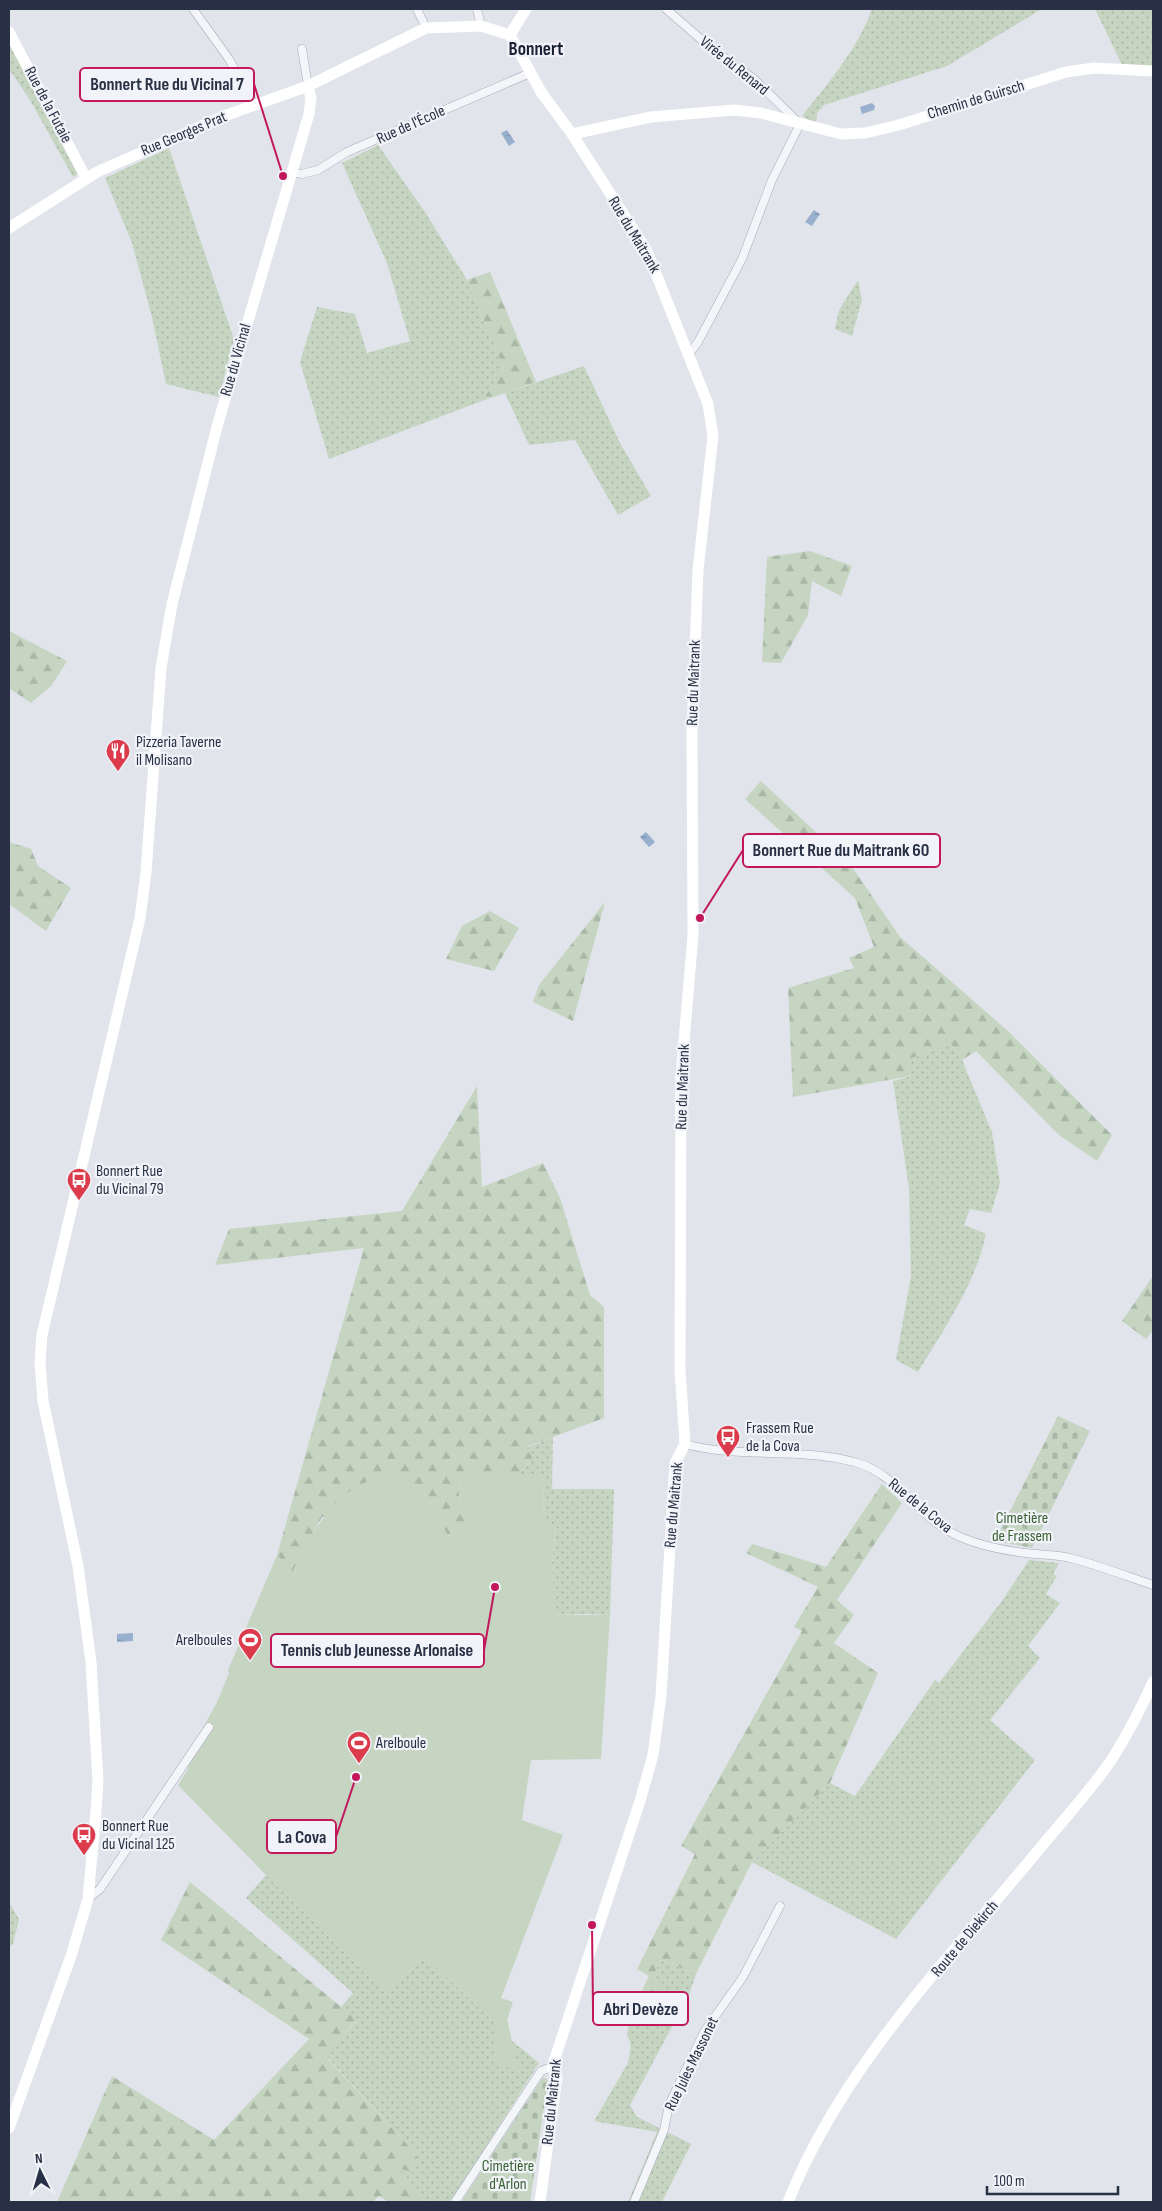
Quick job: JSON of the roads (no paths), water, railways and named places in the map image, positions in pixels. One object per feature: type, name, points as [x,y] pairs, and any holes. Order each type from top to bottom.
[{"type":"street","points":[[192,9],[229,59],[254,105]]},
{"type":"street","points":[[416,9],[426,28]]},
{"type":"street","points":[[477,9],[481,26],[510,35],[526,9]]},
{"type":"street","name":"Virée du Renard","points":[[666,9],[711,48],[754,79],[800,124]]},
{"type":"street","name":"Rue Georges Prat","points":[[9,228],[86,178],[164,142],[254,105],[308,86],[426,28],[481,26]]},
{"type":"street","name":"Rue de la Futaie","points":[[9,32],[86,178]]},
{"type":"street","name":"Rue du Maitrank","points":[[510,35],[541,92],[572,134],[647,251],[708,404],[712,436],[698,564],[692,733],[693,935],[681,1077],[680,1370],[685,1444],[675,1463],[661,1696],[653,1754],[640,1801],[552,2066],[557,2077],[540,2202]]},
{"type":"street","points":[[302,49],[308,86]]},
{"type":"street","name":"Chemin de Guirsch","points":[[572,134],[628,121],[712,110],[761,113],[841,134],[865,133],[899,125],[1066,72],[1094,68],[1153,71]]},
{"type":"street","name":"Rue de l'École","points":[[291,172],[302,174],[318,170],[347,152],[530,73]]},
{"type":"street","name":"Rue du Vicinal","points":[[9,2128],[13,2105],[71,1956],[88,1899],[98,1781],[90,1662],[78,1566],[43,1400],[40,1349],[52,1290],[140,918],[146,872],[156,726],[166,636],[218,424],[311,105],[308,86]]},
{"type":"street","points":[[688,355],[698,342],[742,258],[772,180],[800,124]]},
{"type":"street","name":"Rue de la Cova","points":[[685,1444],[706,1449],[746,1453],[825,1457],[860,1464],[888,1479],[934,1521],[968,1540],[1022,1552],[1069,1558],[1153,1585]]},
{"type":"street","name":"Route de Diekirch","points":[[788,2202],[814,2143],[843,2094],[916,1998],[1080,1803],[1112,1758],[1153,1682]]},
{"type":"street","points":[[88,1899],[100,1889],[209,1727]]},
{"type":"street","name":"Rue Jules Massonet","points":[[634,2202],[664,2130],[669,2106],[704,2032],[743,1977],[780,1906]]},
{"type":"street","points":[[455,2202],[541,2071],[552,2066]]},
{"type":"water","points":[[872,103],[875,106],[874,110],[862,114],[860,107]]},
{"type":"water","points":[[507,130],[515,142],[509,146],[501,133]]},
{"type":"water","points":[[814,210],[820,214],[812,226],[805,222]]},
{"type":"water","points":[[646,832],[655,842],[649,847],[640,837]]},
{"type":"water","points":[[133,1633],[133,1641],[117,1642],[117,1634]]},
{"type":"place","name":"Bonnert Rue du Vicinal 7","points":[[283,176]]},
{"type":"place","name":"Pizzeria Taverne il Molisano","points":[[118,772]]},
{"type":"place","name":"Bonnert Rue du Maitrank 60","points":[[700,918]]},
{"type":"place","name":"Bonnert Rue du Vicinal 79","points":[[79,1201]]},
{"type":"place","name":"Frassem Rue de la Cova","points":[[728,1458]]},
{"type":"place","name":"Tennis club Jeunesse Arlonaise","points":[[495,1587]]},
{"type":"place","name":"Arelboules","points":[[250,1661]]},
{"type":"place","name":"Arelboule","points":[[359,1764]]},
{"type":"place","name":"La Cova","points":[[356,1777]]},
{"type":"place","name":"Bonnert Rue du Vicinal 125","points":[[84,1856]]},
{"type":"place","name":"Abri Devèze","points":[[592,1925]]},
{"type":"district","name":"Bonnert","points":[[536,49]]},
{"type":"park label","name":"Cimetière de Frassem","points":[[1022,1527]]},
{"type":"park label","name":"Cimetière d'Arlon","points":[[508,2175]]}]
